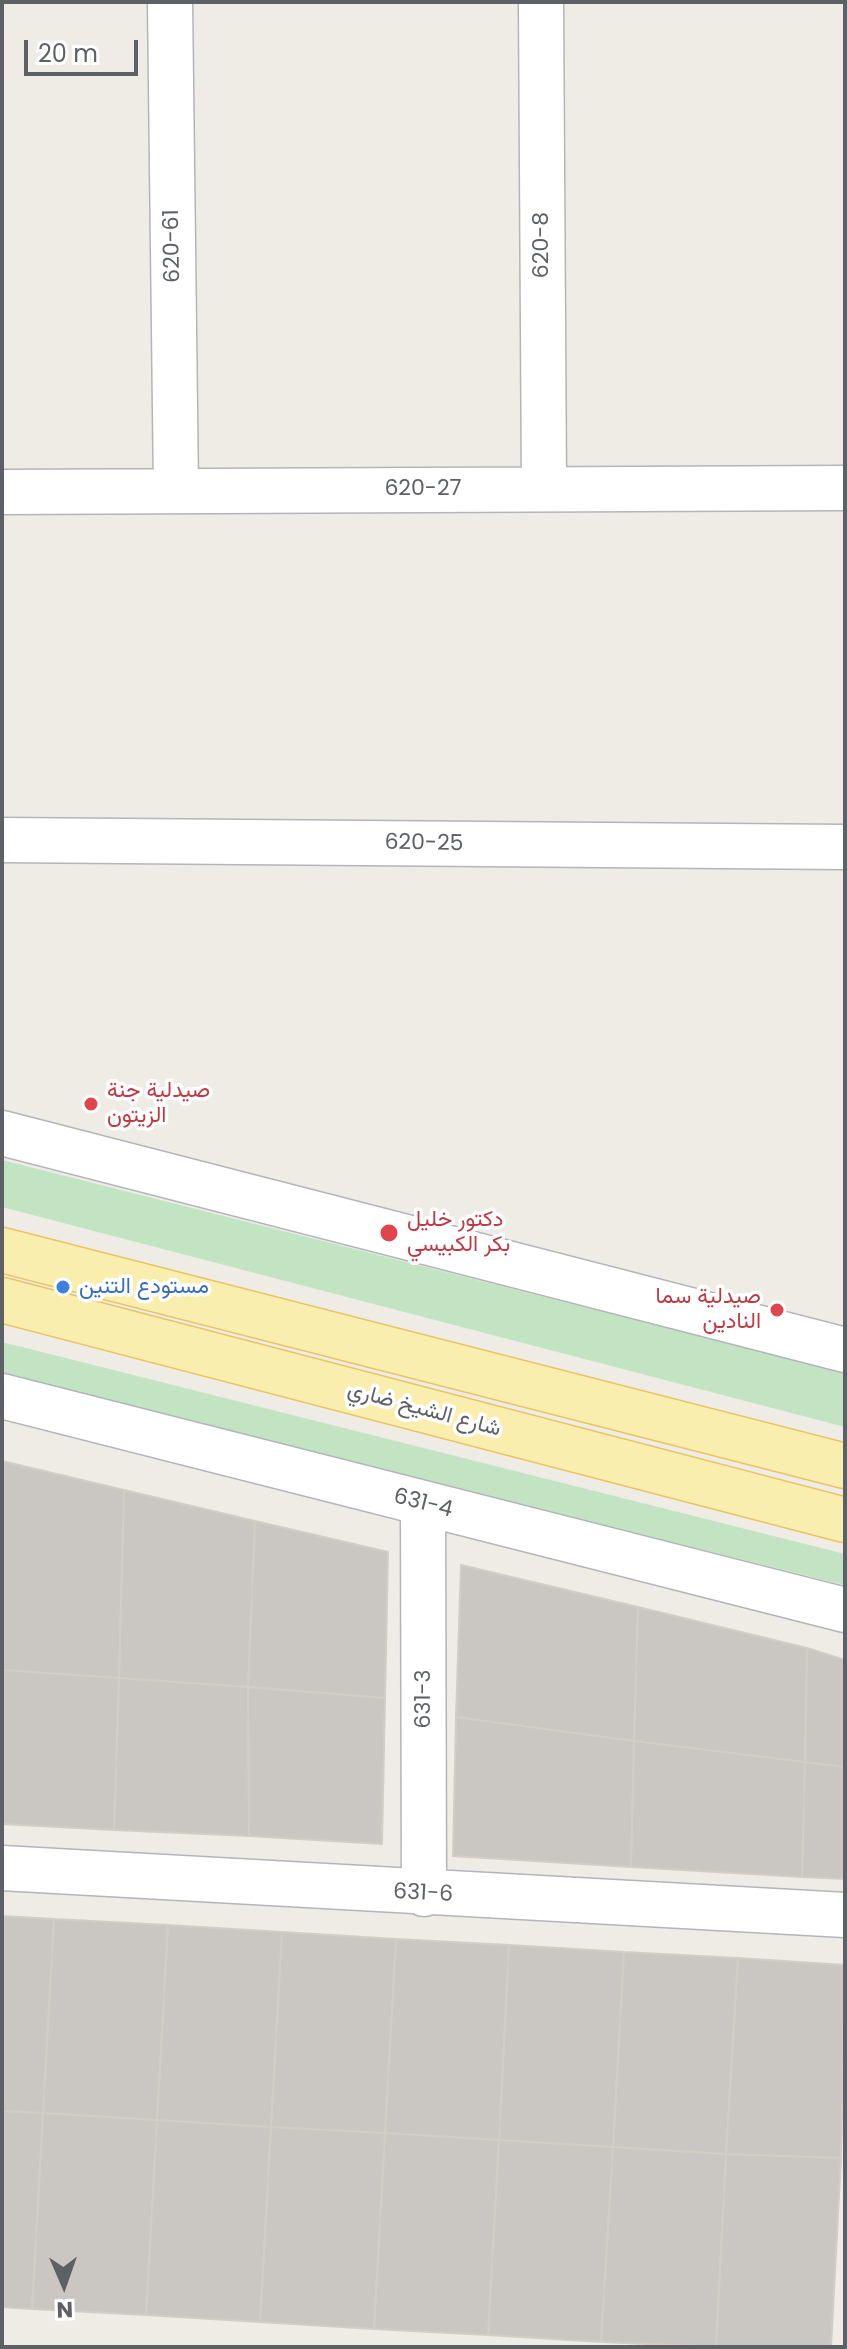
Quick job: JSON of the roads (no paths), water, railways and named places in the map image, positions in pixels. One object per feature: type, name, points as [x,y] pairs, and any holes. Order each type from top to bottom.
[{"type":"main road","points":[[2,1250],[845,1466]]},
{"type":"main road","name":"شارع الشيخ ضاري","points":[[2,1300],[845,1520]]},
{"type":"street","name":"620-61","points":[[170,2],[176,491]]},
{"type":"street","name":"620-8","points":[[541,2],[544,488]]},
{"type":"street","name":"620-27","points":[[2,492],[845,488]]},
{"type":"street","name":"620-25","points":[[2,840],[845,847]]},
{"type":"street","points":[[2,1133],[845,1350]]},
{"type":"street","name":"631-4","points":[[2,1396],[845,1610]]},
{"type":"street","name":"631-3","points":[[423,1505],[424,1894]]},
{"type":"street","name":"631-6","points":[[2,1868],[424,1894],[845,1915]]},
{"type":"place","name":"صيدلية جنة الزيتون","points":[[91,1104]]},
{"type":"place","name":"دكتور خليل بكر الكبيسي","points":[[389,1233]]},
{"type":"place","name":"مستودع التنين","points":[[63,1287]]},
{"type":"place","name":"صيدلية سما النادين","points":[[777,1310]]}]
